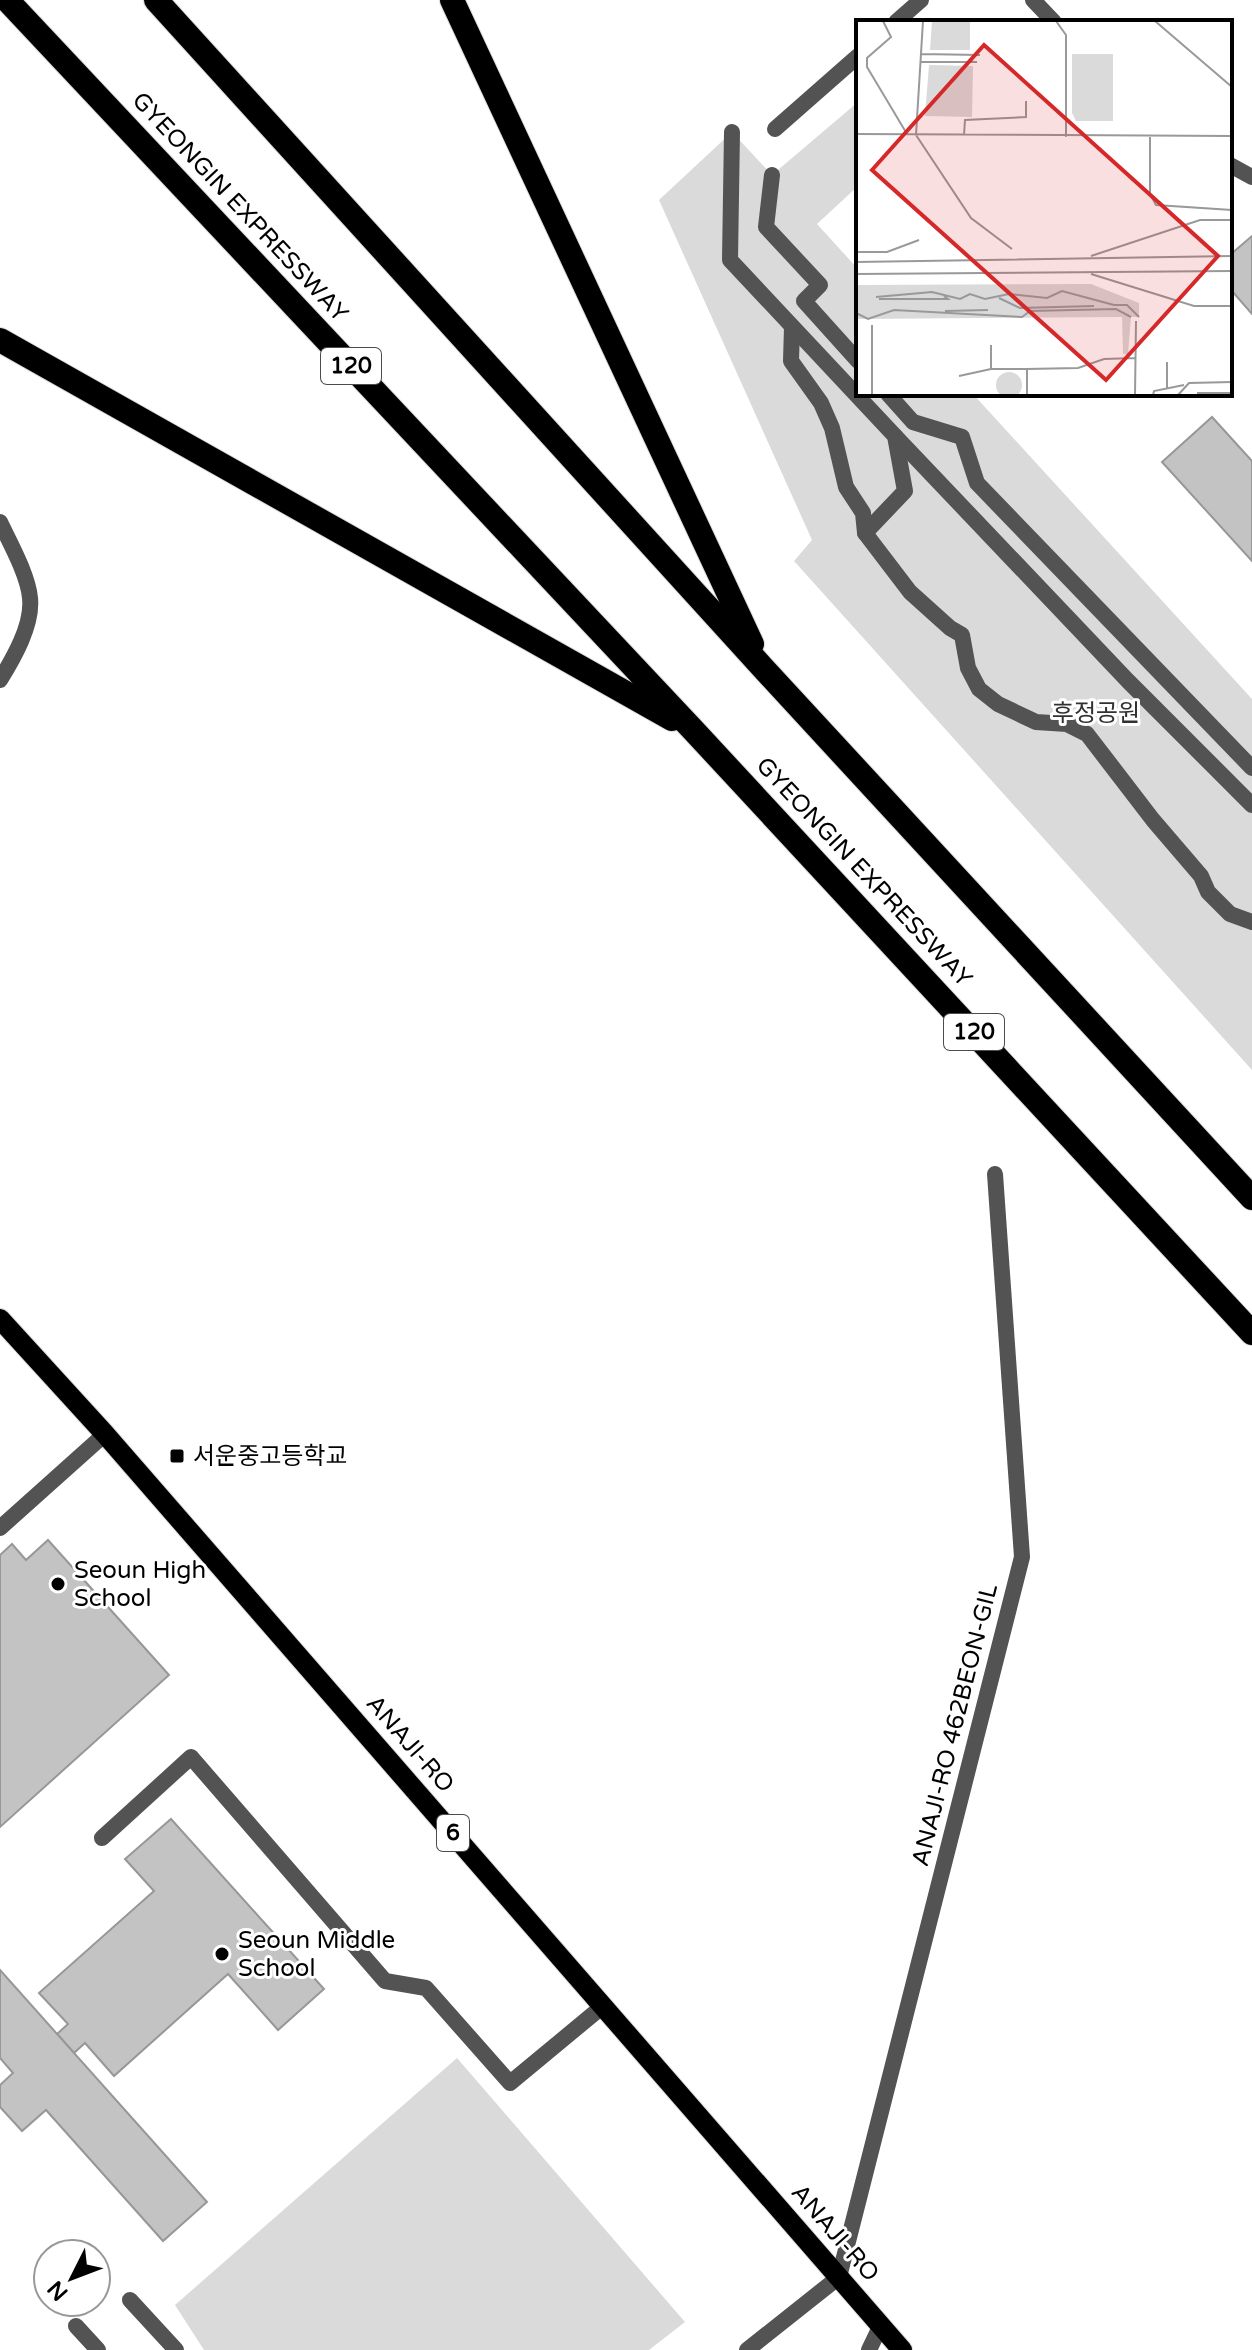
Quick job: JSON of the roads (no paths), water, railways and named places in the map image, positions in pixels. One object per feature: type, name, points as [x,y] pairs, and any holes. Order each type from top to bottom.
[{"type":"highway","name":"GYEONGIN EXPRESSWAY","points":[[7,0],[695,732],[1252,1333]]},
{"type":"highway","points":[[156,0],[763,668],[1252,1198]]},
{"type":"highway","points":[[452,0],[763,668]]},
{"type":"highway","name":"GYEONGIN EXPRESSWAY","points":[[0,340],[695,732]]},
{"type":"main road","name":"ANAJI-RO","points":[[0,1319],[105,1434],[902,2350]]},
{"type":"street","points":[[898,20],[921,0]]},
{"type":"street","points":[[1033,0],[1052,20]]},
{"type":"street","points":[[775,129],[856,58]]},
{"type":"street","points":[[732,132],[730,260],[856,395]]},
{"type":"street","points":[[1232,166],[1252,177]]},
{"type":"street","points":[[772,175],[766,227],[820,285],[804,301],[856,359]]},
{"type":"street","points":[[792,327],[791,361],[814,392],[832,428],[846,487],[863,513],[865,533],[910,592],[962,635],[968,668],[979,689],[998,704],[1036,722],[1067,724],[1087,734],[1201,876],[1208,892],[1230,914],[1252,922]]},
{"type":"street","points":[[857,396],[1128,681],[1252,805]]},
{"type":"street","points":[[890,396],[913,422],[962,437],[977,483],[1252,768]]},
{"type":"street","points":[[865,533],[905,491],[895,436]]},
{"type":"street","points":[[0,522],[14,551],[30,599],[21,645],[0,680]]},
{"type":"street","name":"ANAJI-RO 462BEON-GIL","points":[[839,2277],[1022,1557],[995,1174]]},
{"type":"street","points":[[0,1528],[105,1434]]},
{"type":"street","points":[[102,1838],[191,1757],[385,1981],[426,1988],[510,2083],[603,2006]]},
{"type":"street","points":[[747,2350],[839,2277]]},
{"type":"street","points":[[130,2300],[176,2350]]},
{"type":"street","points":[[869,2350],[881,2325]]},
{"type":"street","points":[[76,2326],[98,2350]]},
{"type":"place","name":"서운중고등학교","points":[[177,1456]]},
{"type":"place","name":"Seoun High School","points":[[58,1584]]},
{"type":"place","name":"Seoun Middle School","points":[[222,1954]]},
{"type":"park label","name":"후정공원","points":[[1096,713]]}]
